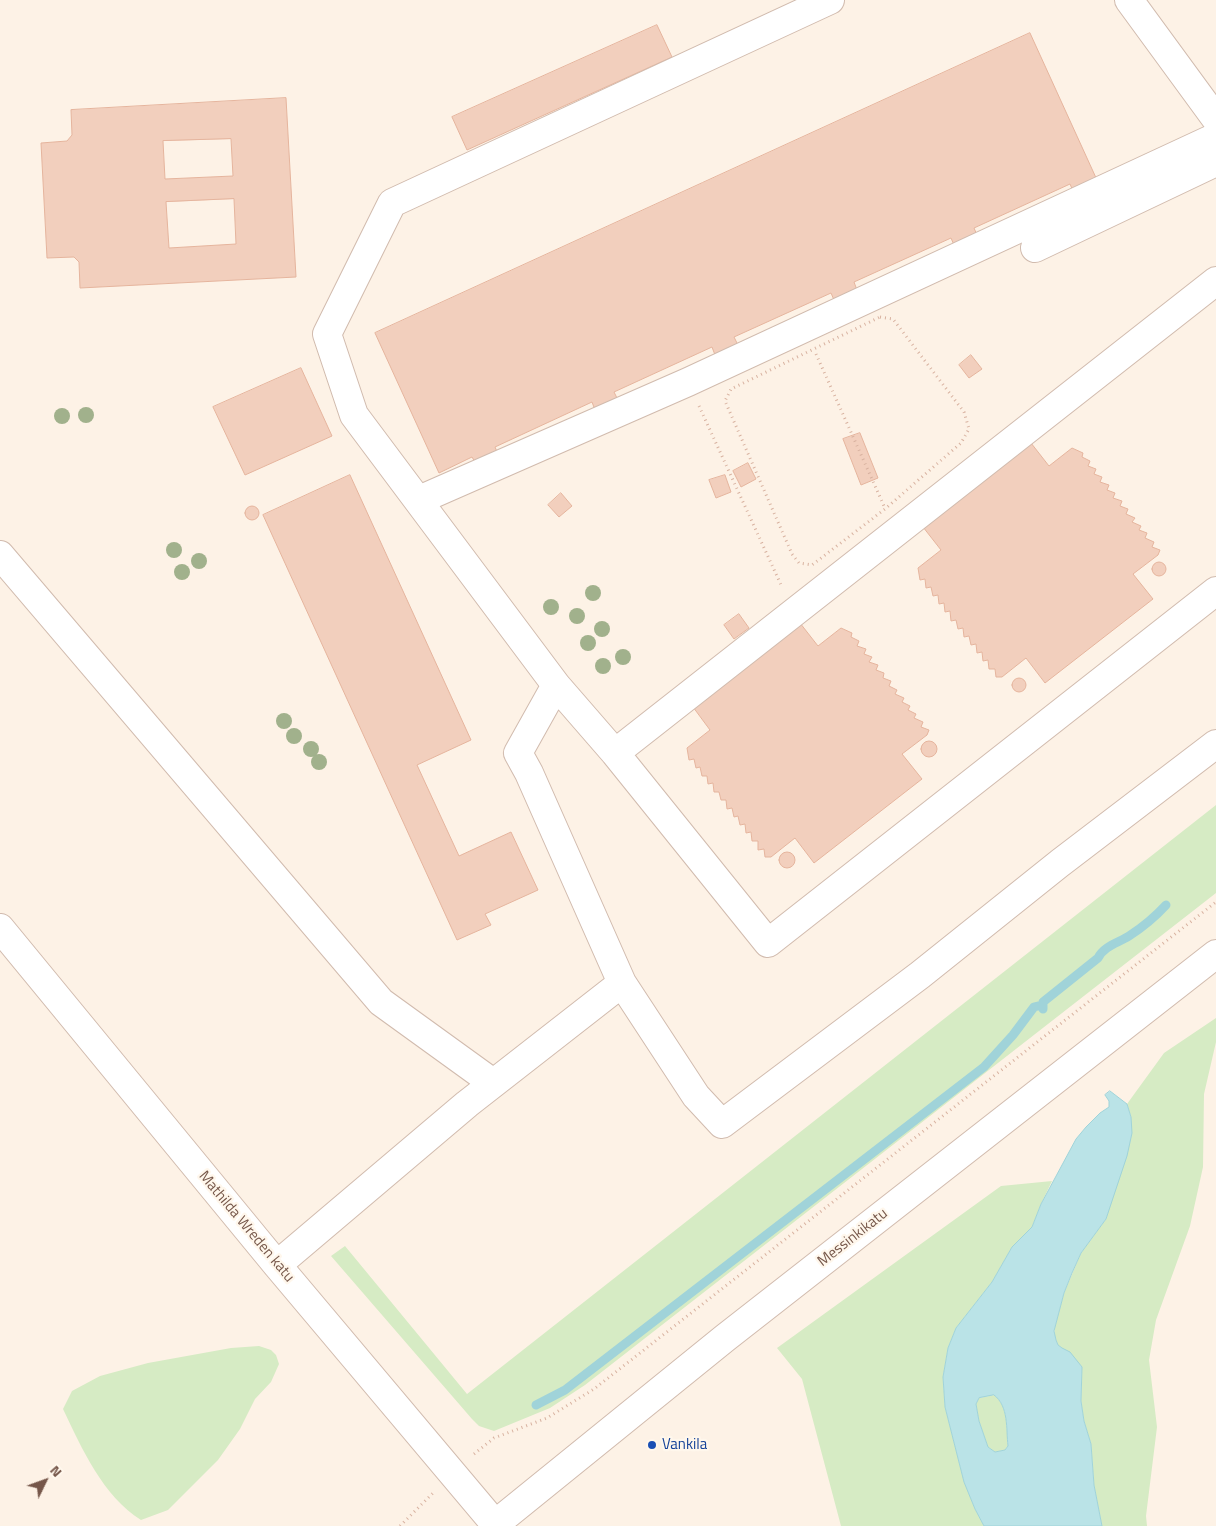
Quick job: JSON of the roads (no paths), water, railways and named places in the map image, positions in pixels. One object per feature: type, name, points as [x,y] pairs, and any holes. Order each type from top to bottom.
[{"type":"street","points":[[830,0],[392,203],[327,334],[354,415],[556,685],[615,754],[768,943],[1216,590]]},
{"type":"street","points":[[1129,0],[1216,119]]},
{"type":"street","points":[[419,500],[688,382],[1216,137]]},
{"type":"street","points":[[1035,248],[1216,162]]},
{"type":"street","points":[[615,754],[1216,281]]},
{"type":"street","points":[[0,555],[382,1002],[493,1083]]},
{"type":"street","points":[[556,685],[518,753],[533,782],[622,983],[696,1096],[722,1124],[920,975],[1060,863],[1216,744]]},
{"type":"street","name":"Mathilda Wreden katu","points":[[0,928],[494,1525]]},
{"type":"street","name":"Messinkikatu","points":[[494,1525],[725,1338],[1216,954]]},
{"type":"street","points":[[277,1265],[493,1083],[622,983]]},
{"type":"water","points":[[1110,1091],[1127,1104],[1131,1117],[1132,1133],[1127,1156],[1106,1219],[1081,1253],[1064,1293],[1054,1331],[1058,1345],[1070,1352],[1082,1367],[1081,1401],[1084,1421],[1091,1444],[1094,1485],[1102,1526],[984,1526],[964,1482],[945,1407],[943,1377],[948,1348],[956,1328],[992,1282],[1012,1247],[1032,1227],[1041,1204],[1076,1139],[1100,1113],[1109,1107],[1109,1101],[1105,1095]],"holes":[[[994,1395],[999,1400],[1006,1418],[1008,1446],[1005,1450],[995,1452],[988,1447],[979,1421],[976,1404],[979,1398]]]},
{"type":"waterway","points":[[1043,1009],[1043,1002],[1098,958],[1104,950],[1139,929],[1166,905]]},
{"type":"waterway","points":[[536,1405],[565,1390],[984,1067],[1013,1035],[1034,1007],[1042,1005]]},
{"type":"place","name":"Vankila","points":[[652,1445]]}]
